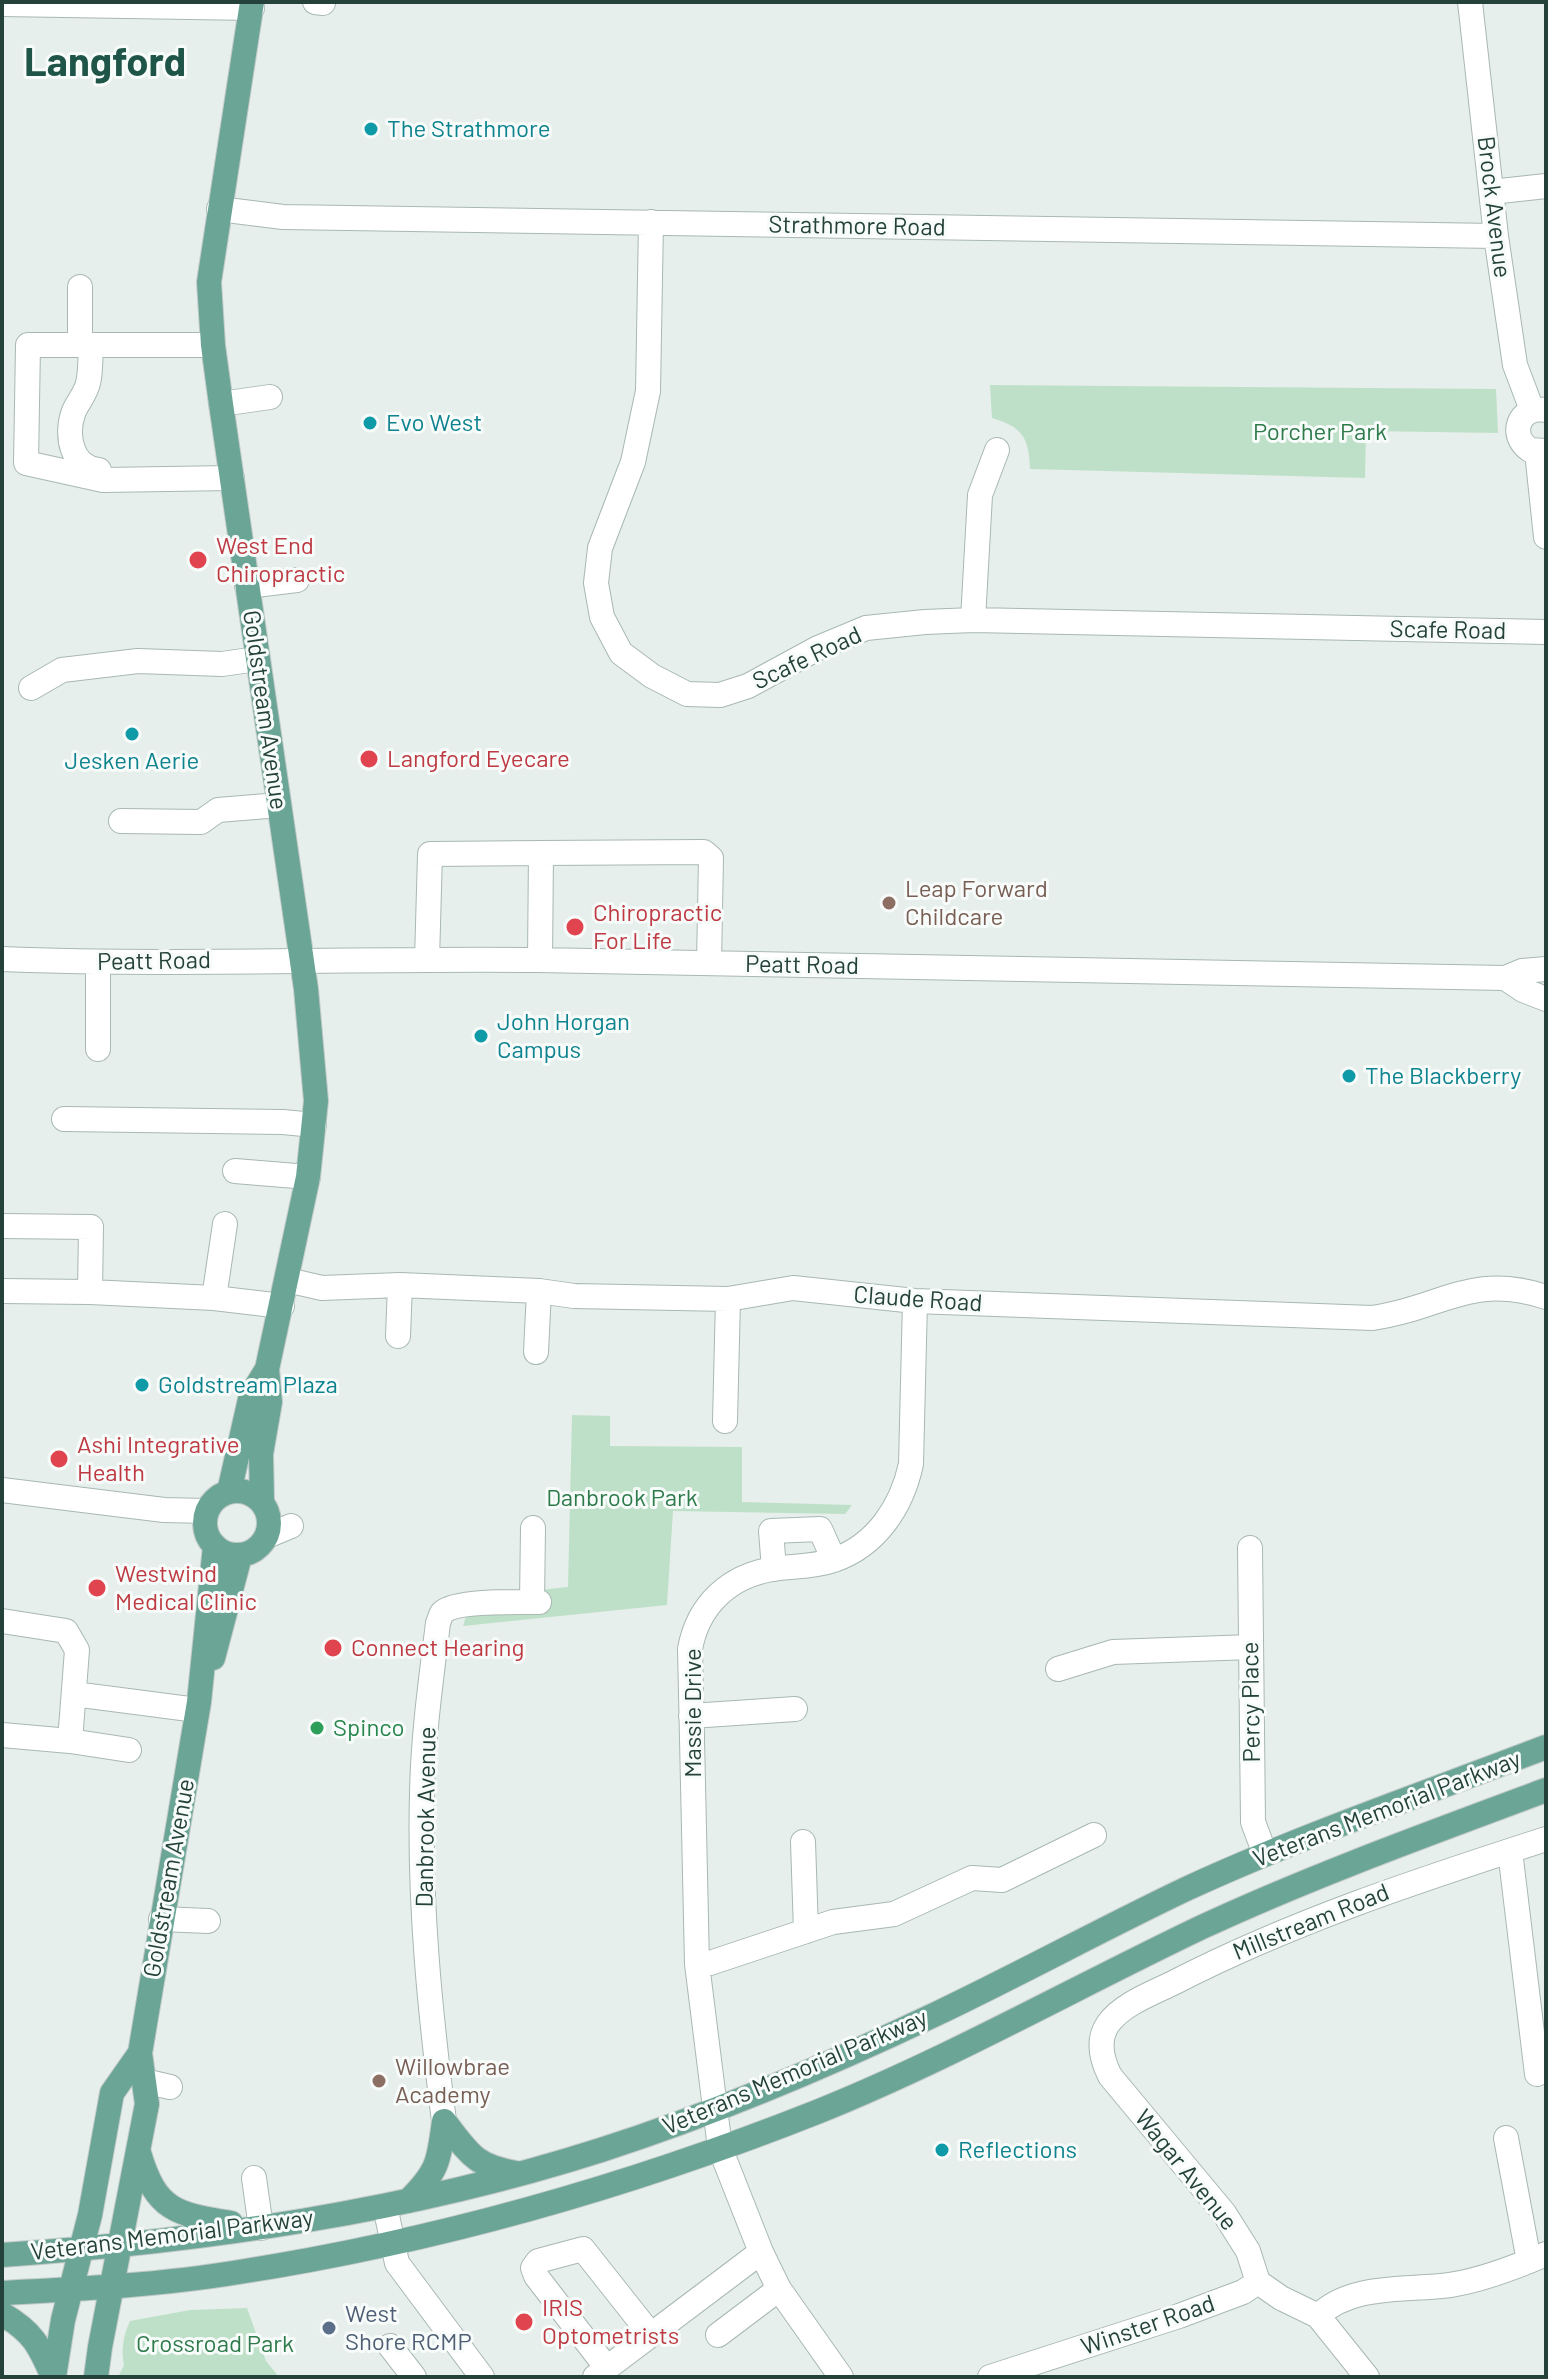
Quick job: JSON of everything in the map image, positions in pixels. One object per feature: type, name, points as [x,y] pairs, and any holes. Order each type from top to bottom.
[{"type":"main road","name":"Goldstream Avenue","points":[[229,1492],[251,1395],[267,1369],[282,1306],[308,1177],[316,1101],[302,960],[221,404],[209,282],[252,5]]},
{"type":"main road","name":"Goldstream Avenue","points":[[266,1517],[261,1454],[270,1402],[267,1369]]},
{"type":"main road","points":[[229,1492],[246,1492],[266,1517],[261,1546],[240,1556],[229,1555],[209,1529],[216,1499],[229,1492]]},
{"type":"main road","name":"Goldstream Avenue","points":[[96,2377],[147,2104],[140,2053],[198,1706],[209,1529]]},
{"type":"main road","name":"Goldstream Avenue","points":[[198,1706],[240,1556]]},
{"type":"main road","name":"Veterans Memorial Parkway","points":[[2,2255],[261,2228],[396,2204],[600,2150],[714,2110],[826,2065],[1265,1854],[1546,1747]]},
{"type":"main road","name":"Veterans Memorial Parkway","points":[[2,2293],[71,2290],[235,2273],[392,2243],[533,2209],[642,2176],[822,2110],[1295,1886],[1546,1790]]},
{"type":"main road","name":"Goldstream Avenue","points":[[53,2377],[112,2093],[140,2053]]},
{"type":"main road","points":[[444,2121],[473,2158],[492,2169],[518,2173]]},
{"type":"main road","points":[[396,2204],[426,2184],[439,2161],[444,2121]]},
{"type":"main road","points":[[138,2151],[144,2172],[159,2198],[183,2215],[261,2228]]},
{"type":"main road","points":[[2,2314],[23,2326],[38,2342],[53,2377]]},
{"type":"street","points":[[315,2],[323,3]]},
{"type":"street","name":"Brock Avenue","points":[[1470,2],[1496,236],[1515,365],[1539,410]]},
{"type":"street","points":[[2,4],[252,5]]},
{"type":"street","points":[[1491,192],[1546,186]]},
{"type":"street","name":"Strathmore Road","points":[[219,209],[283,217],[1496,236]]},
{"type":"street","name":"Scafe Road","points":[[651,222],[648,391],[633,462],[600,548],[596,583],[602,617],[621,653],[652,676],[687,694],[720,695],[748,686],[818,648],[866,628],[925,622],[973,620],[1546,632]]},
{"type":"street","points":[[80,287],[86,345],[96,383],[72,414],[71,447],[77,461],[90,470],[160,469],[182,481]]},
{"type":"street","points":[[213,345],[28,345],[26,463],[103,480],[232,478]]},
{"type":"street","points":[[221,404],[270,397]]},
{"type":"street","points":[[1539,410],[1520,419],[1517,433],[1524,446],[1542,451],[1539,484],[1546,537]]},
{"type":"street","points":[[973,620],[980,495],[997,450]]},
{"type":"street","points":[[247,586],[297,580]]},
{"type":"street","points":[[31,688],[62,670],[138,661],[222,664],[257,659]]},
{"type":"street","points":[[121,821],[201,822],[218,810],[279,805]]},
{"type":"street","points":[[427,960],[430,854],[704,852],[711,858],[709,963]]},
{"type":"street","points":[[540,960],[541,853]]},
{"type":"street","name":"Peatt Road","points":[[2,959],[98,963],[540,960],[1505,978],[1522,971],[1546,969]]},
{"type":"street","points":[[98,963],[98,1049]]},
{"type":"street","name":"Peatt Road","points":[[1505,978],[1523,990],[1546,999]]},
{"type":"street","points":[[64,1119],[314,1125]]},
{"type":"street","points":[[235,1171],[308,1177]]},
{"type":"street","points":[[214,1298],[225,1224]]},
{"type":"street","points":[[2,1226],[91,1227],[90,1292]]},
{"type":"street","name":"Claude Road","points":[[287,1280],[322,1288],[400,1285],[539,1291],[574,1296],[728,1299],[793,1288],[915,1301],[1372,1318],[1389,1316],[1472,1290],[1524,1289],[1546,1297]]},
{"type":"street","points":[[398,1336],[400,1285]]},
{"type":"street","points":[[2,1291],[214,1298],[282,1306]]},
{"type":"street","points":[[536,1352],[539,1291]]},
{"type":"street","points":[[725,1421],[728,1299]]},
{"type":"street","name":"Massie Drive","points":[[841,2377],[828,2367],[779,2289],[720,2148],[697,1964],[690,1642],[700,1618],[724,1588],[834,1560],[852,1551],[883,1527],[907,1483],[911,1464],[915,1301]]},
{"type":"street","points":[[3,1497],[164,1510],[209,1529]]},
{"type":"street","name":"Danbrook Avenue","points":[[444,2121],[433,2029],[421,1856],[426,1727],[438,1623],[444,1612],[456,1606],[536,1602],[533,1528]]},
{"type":"street","points":[[763,1577],[771,1531],[820,1529],[834,1560]]},
{"type":"street","name":"Percy Place","points":[[1250,1548],[1253,1822],[1265,1854]]},
{"type":"street","points":[[2,1621],[66,1631],[77,1650],[70,1741]]},
{"type":"street","points":[[1058,1669],[1113,1652],[1251,1647]]},
{"type":"street","points":[[74,1694],[198,1706]]},
{"type":"street","points":[[691,1716],[795,1709]]},
{"type":"street","points":[[2,1735],[129,1750]]},
{"type":"street","points":[[697,1964],[710,1963],[833,1922],[894,1914],[972,1878],[1002,1880],[1094,1835]]},
{"type":"street","name":"Millstream Road","points":[[1101,2043],[1104,2031],[1119,2013],[1221,1958],[1403,1885],[1546,1839]]},
{"type":"street","points":[[803,1842],[806,1931]]},
{"type":"street","points":[[1510,1851],[1537,2074]]},
{"type":"street","points":[[161,1919],[208,1921]]},
{"type":"street","name":"Wagar Avenue","points":[[1101,2043],[1103,2063],[1110,2076],[1224,2213],[1248,2251],[1258,2282]]},
{"type":"street","points":[[144,2081],[170,2087]]},
{"type":"street","points":[[1318,2316],[1328,2306],[1363,2294],[1461,2283],[1537,2258],[1506,2138]]},
{"type":"street","points":[[254,2178],[261,2228]]},
{"type":"street","points":[[396,2204],[392,2243],[397,2263],[482,2377]]},
{"type":"street","points":[[651,2335],[583,2249],[538,2261],[533,2268],[601,2372],[651,2335],[761,2252]]},
{"type":"street","points":[[1258,2282],[1281,2298],[1318,2316],[1367,2377]]},
{"type":"street","name":"Winster Road","points":[[990,2377],[1179,2316],[1243,2292],[1258,2282]]},
{"type":"street","points":[[718,2335],[779,2289]]},
{"type":"street","points":[[390,2346],[414,2377]]},
{"type":"green space","name":"Porcher Park","points":[[990,385],[1496,389],[1498,433],[1366,431],[1365,478],[1030,469],[1028,449],[1022,435],[1010,425],[992,418]]},
{"type":"green space","name":"Danbrook Park","points":[[572,1415],[610,1416],[610,1446],[742,1447],[742,1502],[852,1505],[845,1514],[673,1511],[667,1605],[463,1626],[472,1597],[568,1587]]},
{"type":"green space","name":"Crossroad Park","points":[[247,2308],[266,2361],[279,2377],[118,2377],[124,2365],[123,2343],[130,2321],[190,2310]]},
{"type":"place","name":"The Strathmore","points":[[371,129]]},
{"type":"place","name":"Evo West","points":[[370,423]]},
{"type":"place","name":"West End Chiropractic","points":[[198,560]]},
{"type":"place","name":"Jesken Aerie","points":[[132,734]]},
{"type":"place","name":"Langford Eyecare","points":[[369,759]]},
{"type":"place","name":"Leap Forward Childcare","points":[[889,903]]},
{"type":"place","name":"Chiropractic For Life","points":[[575,927]]},
{"type":"place","name":"John Horgan Campus","points":[[481,1036]]},
{"type":"place","name":"The Blackberry","points":[[1349,1076]]},
{"type":"place","name":"Goldstream Plaza","points":[[142,1385]]},
{"type":"place","name":"Ashi Integrative Health","points":[[59,1459]]},
{"type":"place","name":"Westwind Medical Clinic","points":[[97,1588]]},
{"type":"place","name":"Connect Hearing","points":[[333,1648]]},
{"type":"place","name":"Spinco","points":[[317,1728]]},
{"type":"place","name":"Willowbrae Academy","points":[[379,2081]]},
{"type":"place","name":"Reflections","points":[[942,2150]]},
{"type":"place","name":"IRIS Optometrists","points":[[524,2322]]},
{"type":"place","name":"West Shore RCMP","points":[[329,2328]]},
{"type":"district","name":"Langford","points":[[105,63]]}]
